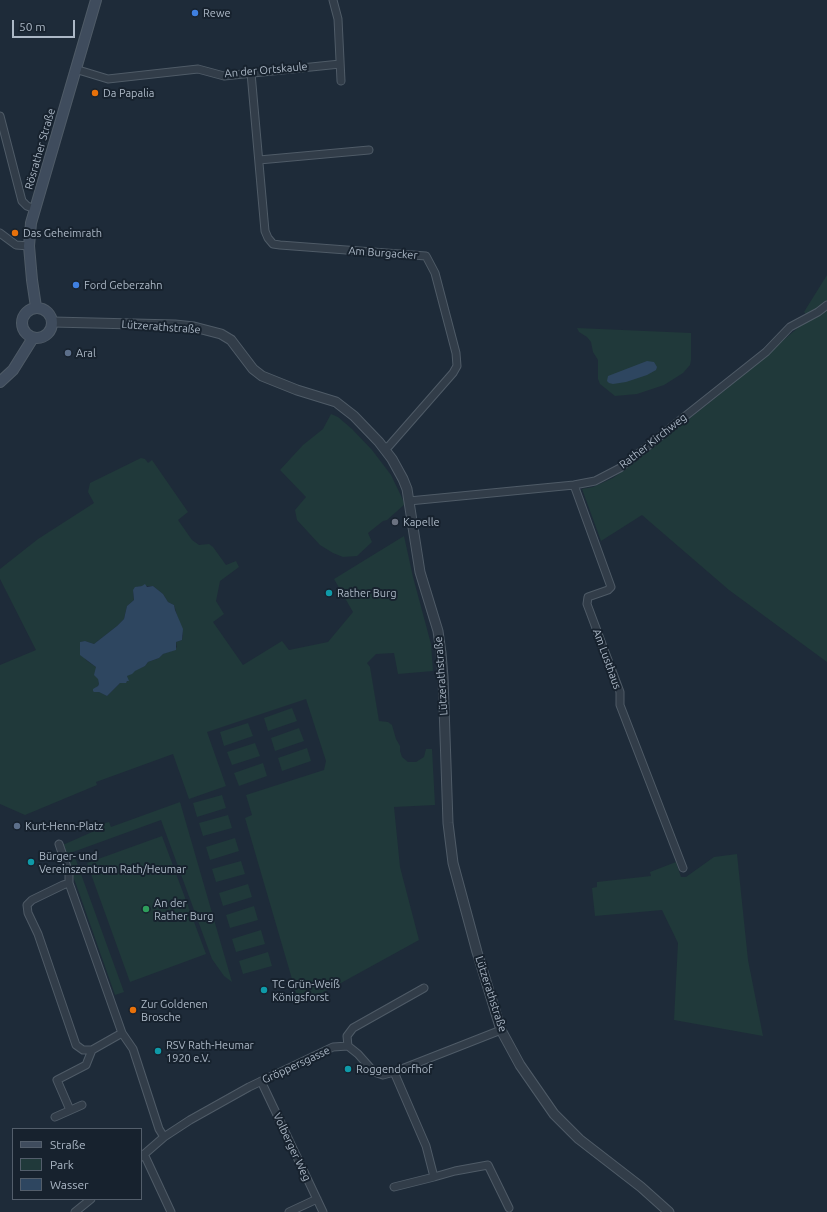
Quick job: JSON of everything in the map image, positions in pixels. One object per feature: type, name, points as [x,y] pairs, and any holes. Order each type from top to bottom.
[{"type":"main road","name":"Rösrather Straße","points":[[36,307],[32,280],[29,232],[96,0]]},
{"type":"main road","points":[[36,307],[49,313],[53,322],[47,335],[33,338],[25,333],[22,324],[24,314],[36,307]]},
{"type":"main road","points":[[0,382],[13,370],[33,338]]},
{"type":"street","points":[[333,0],[338,19],[342,81]]},
{"type":"street","name":"An der Ortskaule","points":[[75,69],[108,78],[198,69],[224,76],[251,72],[340,64]]},
{"type":"street","name":"Am Burgacker","points":[[251,72],[265,231],[273,244],[426,256],[432,268],[456,353],[457,366],[453,373],[389,446],[384,448]]},
{"type":"street","points":[[0,116],[22,200],[27,206],[35,209]]},
{"type":"street","points":[[259,160],[369,150]]},
{"type":"street","points":[[0,233],[16,244],[21,246],[29,246]]},
{"type":"street","name":"Rather Kirchweg","points":[[409,501],[574,485],[595,481],[620,468],[766,352],[790,327],[818,312],[827,305]]},
{"type":"street","name":"Lützerathstraße","points":[[53,322],[182,326],[194,327],[221,334],[230,340],[253,369],[262,376],[281,384],[336,402],[354,416],[384,448],[392,459],[403,479],[409,501],[420,572],[438,631],[443,677],[448,823],[452,856],[476,948],[501,1030],[520,1066],[554,1114],[579,1139],[641,1187],[669,1212]]},
{"type":"street","name":"Am Lusthaus","points":[[574,485],[610,587],[608,590],[588,597],[587,604],[620,692],[620,705],[683,868]]},
{"type":"street","points":[[59,844],[69,873],[69,883],[122,1034],[133,1049],[159,1129],[164,1137]]},
{"type":"street","points":[[69,883],[32,900],[27,905],[28,913],[38,934],[76,1045],[83,1050],[92,1050],[122,1034]]},
{"type":"street","points":[[424,988],[353,1028],[347,1036],[348,1046],[358,1054],[374,1072],[383,1075],[394,1072],[501,1030]]},
{"type":"street","name":"Gröppersgasse","points":[[143,1156],[164,1137],[190,1120],[261,1081],[333,1047],[341,1045],[348,1046]]},
{"type":"street","points":[[70,1110],[57,1080],[86,1065],[92,1050]]},
{"type":"street","points":[[394,1072],[426,1146],[434,1177]]},
{"type":"street","name":"Volberger Weg","points":[[261,1081],[323,1212]]},
{"type":"street","points":[[55,1117],[82,1105]]},
{"type":"street","points":[[143,1156],[171,1212]]},
{"type":"street","points":[[394,1187],[455,1171],[488,1165],[509,1208]]},
{"type":"street","points":[[289,1212],[317,1199]]},
{"type":"street","points":[[75,1212],[90,1200]]},
{"type":"green space","points":[[827,275],[827,301],[807,315],[804,312]]},
{"type":"green space","points":[[827,308],[827,662],[729,590],[642,515],[601,541],[582,489],[593,487],[613,478],[631,465],[724,391],[800,326]]},
{"type":"green space","points":[[577,328],[691,333],[690,365],[683,373],[664,385],[637,394],[615,396],[600,384],[598,379],[598,360],[593,352],[591,342],[587,337],[579,332]]},
{"type":"green space","points":[[331,414],[338,417],[352,429],[372,450],[391,475],[405,504],[387,520],[383,521],[368,533],[372,542],[357,556],[343,557],[333,553],[320,545],[297,520],[295,510],[306,497],[280,470],[303,445],[323,429]]},
{"type":"green space","points":[[141,458],[145,459],[148,463],[152,460],[188,512],[178,520],[192,540],[199,545],[209,544],[213,547],[226,565],[236,561],[239,567],[220,581],[216,601],[224,614],[213,622],[243,665],[282,641],[289,650],[328,642],[353,612],[334,579],[404,536],[413,577],[431,644],[433,671],[398,674],[394,653],[376,654],[367,663],[370,667],[379,721],[388,722],[392,725],[396,739],[400,746],[402,757],[408,762],[416,762],[424,757],[426,749],[432,749],[435,805],[394,807],[400,867],[419,940],[330,989],[299,1003],[245,818],[252,815],[246,795],[324,770],[326,761],[306,699],[207,732],[226,786],[189,799],[173,754],[96,782],[97,785],[25,815],[0,804],[0,665],[36,650],[0,579],[0,569],[38,539],[94,503],[88,492],[90,483]],"holes":[[[153,586],[163,594],[168,602],[174,605],[183,635],[182,640],[176,642],[177,647],[174,650],[148,662],[145,666],[127,676],[128,681],[120,683],[107,696],[99,692],[94,692],[99,684],[96,667],[86,660],[80,647],[80,642],[85,641],[94,644],[124,619],[127,606],[134,600],[133,593],[137,587]]]},
{"type":"green space","points":[[292,708],[297,721],[268,731],[264,718]]},
{"type":"green space","points":[[248,723],[253,736],[224,746],[220,732]]},
{"type":"green space","points":[[299,728],[304,741],[275,751],[271,738]]},
{"type":"green space","points":[[255,743],[260,756],[232,765],[227,752]]},
{"type":"green space","points":[[307,748],[311,761],[282,771],[278,758]]},
{"type":"green space","points":[[263,763],[267,776],[239,786],[234,773]]},
{"type":"green space","points":[[222,795],[226,808],[197,817],[193,803]]},
{"type":"green space","points":[[180,802],[232,982],[224,976],[212,959],[161,820],[73,852],[124,992],[115,995],[76,884],[60,844],[65,844],[99,829],[98,825],[109,822],[111,827]]},
{"type":"green space","points":[[228,815],[232,828],[203,836],[199,823]]},
{"type":"green space","name":"An der Rather Burg","points":[[162,836],[206,954],[130,982],[87,863]]},
{"type":"green space","points":[[235,838],[239,851],[210,860],[206,847]]},
{"type":"green space","points":[[737,854],[748,960],[763,1036],[674,1020],[678,943],[662,910],[595,916],[592,888],[597,887],[597,882],[651,876],[650,872],[676,862],[681,877],[686,877],[714,857]]},
{"type":"green space","points":[[241,861],[245,874],[216,882],[212,869]]},
{"type":"green space","points":[[248,884],[252,897],[223,906],[219,893]]},
{"type":"green space","points":[[254,906],[258,920],[230,928],[226,915]]},
{"type":"green space","points":[[261,930],[265,944],[236,952],[232,939]]},
{"type":"green space","points":[[268,952],[272,966],[243,974],[239,961]]},
{"type":"water","points":[[647,361],[654,362],[657,367],[656,370],[647,375],[626,382],[613,384],[607,381],[608,376]]},
{"type":"water","points":[[145,584],[147,587],[153,586],[163,594],[168,602],[174,605],[183,629],[182,640],[176,642],[176,650],[163,654],[159,658],[148,662],[145,666],[127,676],[129,681],[126,683],[120,683],[107,696],[99,692],[94,692],[93,689],[99,684],[98,679],[94,675],[96,667],[80,655],[80,642],[85,641],[94,644],[117,626],[124,619],[127,606],[134,600],[133,590],[135,587]]},
{"type":"place","name":"Rewe","points":[[195,13]]},
{"type":"place","name":"Da Papalia","points":[[95,93]]},
{"type":"place","name":"Das Geheimrath","points":[[15,233]]},
{"type":"place","name":"Ford Geberzahn","points":[[76,285]]},
{"type":"place","name":"Aral","points":[[68,353]]},
{"type":"place","name":"Kapelle","points":[[395,522]]},
{"type":"place","name":"Rather Burg","points":[[329,593]]},
{"type":"place","name":"Kurt-Henn-Platz","points":[[17,826]]},
{"type":"place","name":"Bürger- und Vereinszentrum Rath/Heumar","points":[[31,862]]},
{"type":"place","name":"An der Rather Burg","points":[[146,909]]},
{"type":"place","name":"TC Grün-Weiß Königsforst","points":[[264,990]]},
{"type":"place","name":"Zur Goldenen Brosche","points":[[133,1010]]},
{"type":"place","name":"RSV Rath-Heumar 1920 e.V.","points":[[158,1051]]},
{"type":"place","name":"Roggendorfhof","points":[[348,1069]]}]
